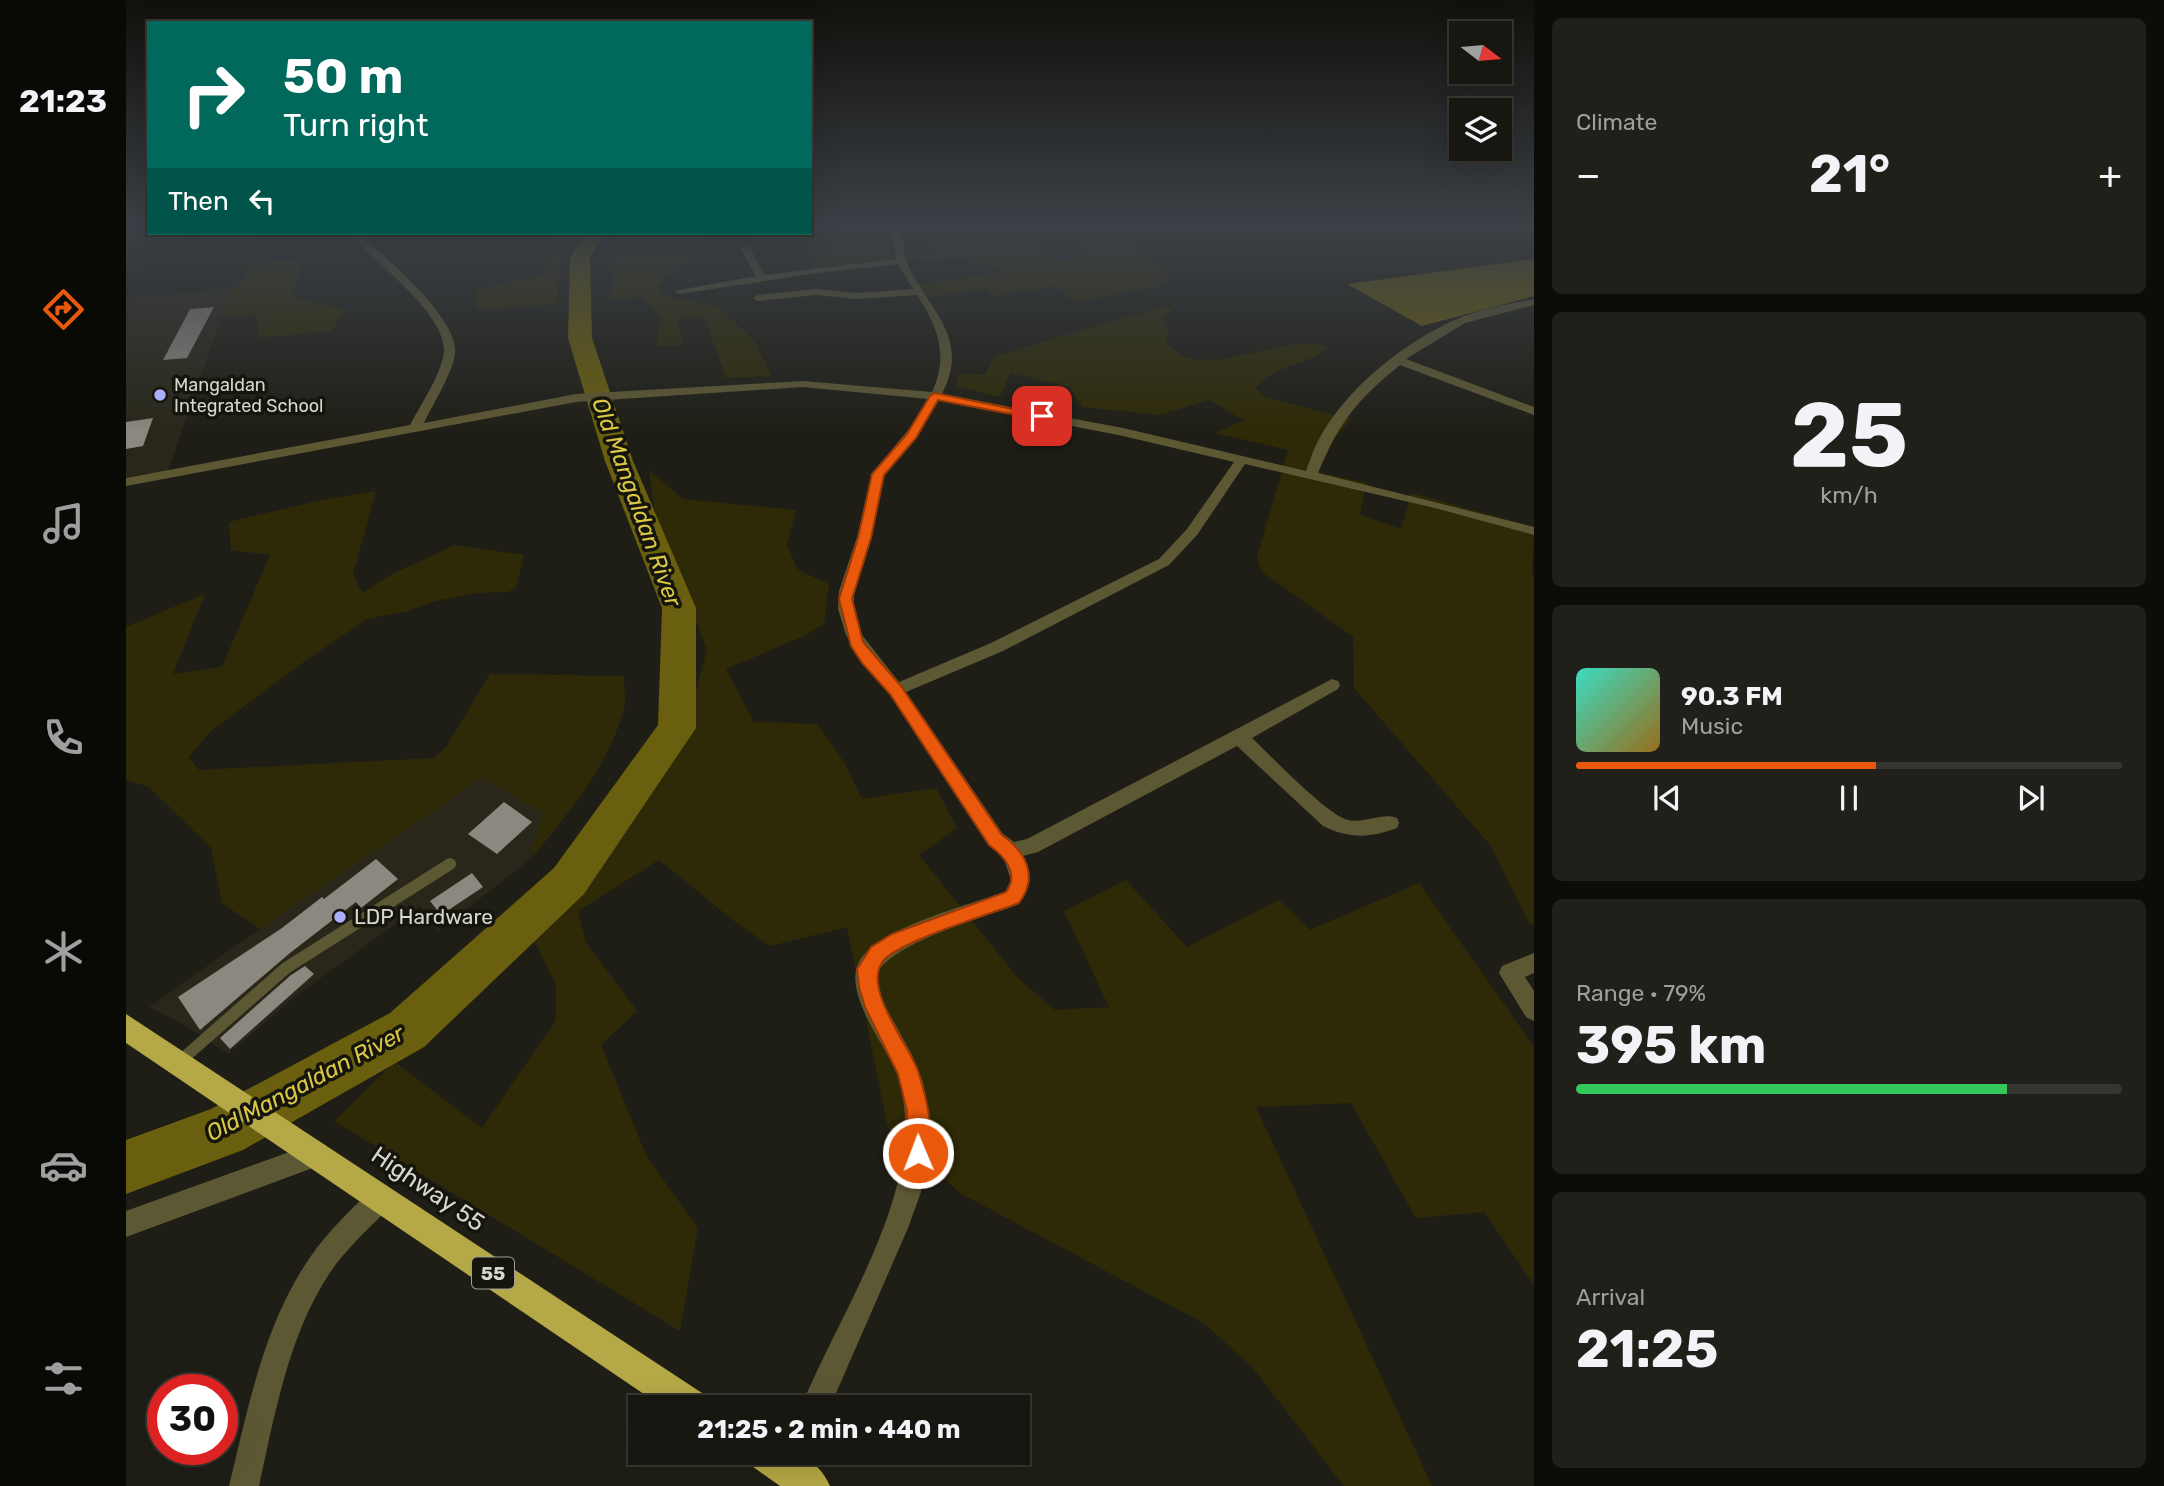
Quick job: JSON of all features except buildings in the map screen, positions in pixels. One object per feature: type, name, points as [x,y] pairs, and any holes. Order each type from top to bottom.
[{"type":"highway","name":"Highway 55","points":[[126,1027],[675,1395]]},
{"type":"street","points":[[415,296],[435,317],[447,336],[450,348],[448,360],[415,428]]},
{"type":"street","points":[[758,298],[774,296]]},
{"type":"street","points":[[821,1395],[851,1333],[910,1193],[918,1153],[917,1111],[908,1071],[875,1007],[868,987],[867,969],[878,953],[898,940],[1013,898],[1020,888],[1021,876],[1011,851],[996,840],[896,690],[856,643],[845,599],[864,538],[878,474],[912,435],[935,396],[948,360],[948,346],[937,318],[923,296]]},
{"type":"street","points":[[1311,474],[1325,438],[1337,421],[1398,360],[1462,320],[1534,302]]},
{"type":"street","points":[[1398,360],[1534,411]]},
{"type":"street","points":[[126,482],[576,398],[636,392],[803,384],[935,396],[1123,432],[1311,474],[1534,531]]},
{"type":"street","points":[[896,690],[997,647],[1164,562],[1192,532],[1242,459]]},
{"type":"street","points":[[1011,851],[1031,846],[1332,685]]},
{"type":"street","points":[[1239,737],[1341,828],[1365,830],[1390,824]]},
{"type":"street","points":[[1534,963],[1510,973],[1534,1010]]},
{"type":"street","points":[[126,1224],[305,1147]]},
{"type":"street","points":[[244,1486],[271,1371],[291,1320],[314,1273],[340,1238],[381,1198]]},
{"type":"lane","points":[[178,1063],[286,968],[450,864]]},
{"type":"shaded area","name":"Mangaldan Integrated School","points":[[228,296],[168,471],[126,477],[126,297]]},
{"type":"shaded area","points":[[228,296],[293,296],[344,309],[332,331],[259,338],[257,314],[221,318]]},
{"type":"shaded area","points":[[476,296],[558,296],[557,304],[477,310]]},
{"type":"shaded area","points":[[610,296],[666,296],[718,307],[754,341],[772,376],[726,378],[704,316],[678,320],[683,345],[656,345],[661,316],[640,297],[610,300]]},
{"type":"shaded area","points":[[1068,296],[1105,296],[1073,302]]},
{"type":"shaded area","points":[[1369,296],[1533,296],[1422,326]]},
{"type":"shaded area","points":[[1178,304],[1163,318],[1168,334],[1166,342],[1181,355],[1199,360],[1221,359],[1289,345],[1329,347],[1311,358],[1273,373],[1255,388],[1265,397],[1351,419],[1335,438],[1318,472],[1366,483],[1360,515],[1401,529],[1411,493],[1534,527],[1534,924],[1530,925],[1491,846],[1354,688],[1353,637],[1261,571],[1257,557],[1288,450],[1215,433],[1244,420],[1209,400],[1160,415],[1082,407],[1069,387],[1011,373],[999,397],[957,386],[958,374],[985,375],[994,357],[1111,321]]},
{"type":"shaded area","points":[[649,470],[683,499],[796,510],[787,545],[798,570],[829,584],[824,624],[804,636],[726,669],[754,722],[817,724],[844,762],[862,799],[936,788],[957,828],[919,855],[1018,978],[1055,1010],[1109,1007],[1064,911],[1126,880],[1187,947],[1279,900],[1310,930],[1419,883],[1534,1047],[1534,1285],[1484,1212],[1416,1218],[1351,1103],[1256,1107],[1432,1486],[1344,1486],[1253,1368],[1205,1324],[960,1193],[888,1128],[847,927],[770,946],[734,921],[659,860],[578,911],[586,943],[637,1011],[601,1045],[647,1157],[698,1228],[680,1331],[334,1121],[395,1062],[482,1128],[556,1020],[556,985],[533,939],[608,851],[684,735],[707,650],[654,508]]},
{"type":"shaded area","points":[[376,491],[353,574],[362,593],[392,574],[455,545],[524,555],[516,588],[508,592],[476,593],[435,601],[408,611],[367,619],[305,661],[210,732],[189,757],[199,770],[434,758],[447,746],[490,674],[624,676],[624,709],[608,751],[597,770],[530,860],[542,813],[483,777],[260,929],[222,903],[211,848],[149,787],[126,780],[126,627],[205,594],[173,674],[222,667],[270,555],[231,550],[229,522],[317,501]]},
{"type":"shaded area","name":"LDP Hardware","points":[[483,777],[542,813],[530,860],[438,931],[420,906],[292,999],[228,1054],[190,1028],[149,1007],[339,873]]},
{"type":"waterway","name":"Old Mangaldan River","points":[[126,1167],[224,1131],[407,1030],[569,881],[677,728],[679,608],[619,461],[580,338],[580,296]]},
{"type":"place","name":"Mangaldan Integrated School","points":[[160,395]]},
{"type":"place","name":"LDP Hardware","points":[[340,917]]},
{"type":"route","points":[[918,1153],[917,1111],[908,1071],[875,1007],[868,987],[867,969],[878,953],[898,940],[1013,898],[1020,888],[1021,876],[1011,851],[996,840],[896,690],[856,643],[845,599],[864,538],[874,483],[878,474],[912,435],[935,396],[1042,416]]}]
